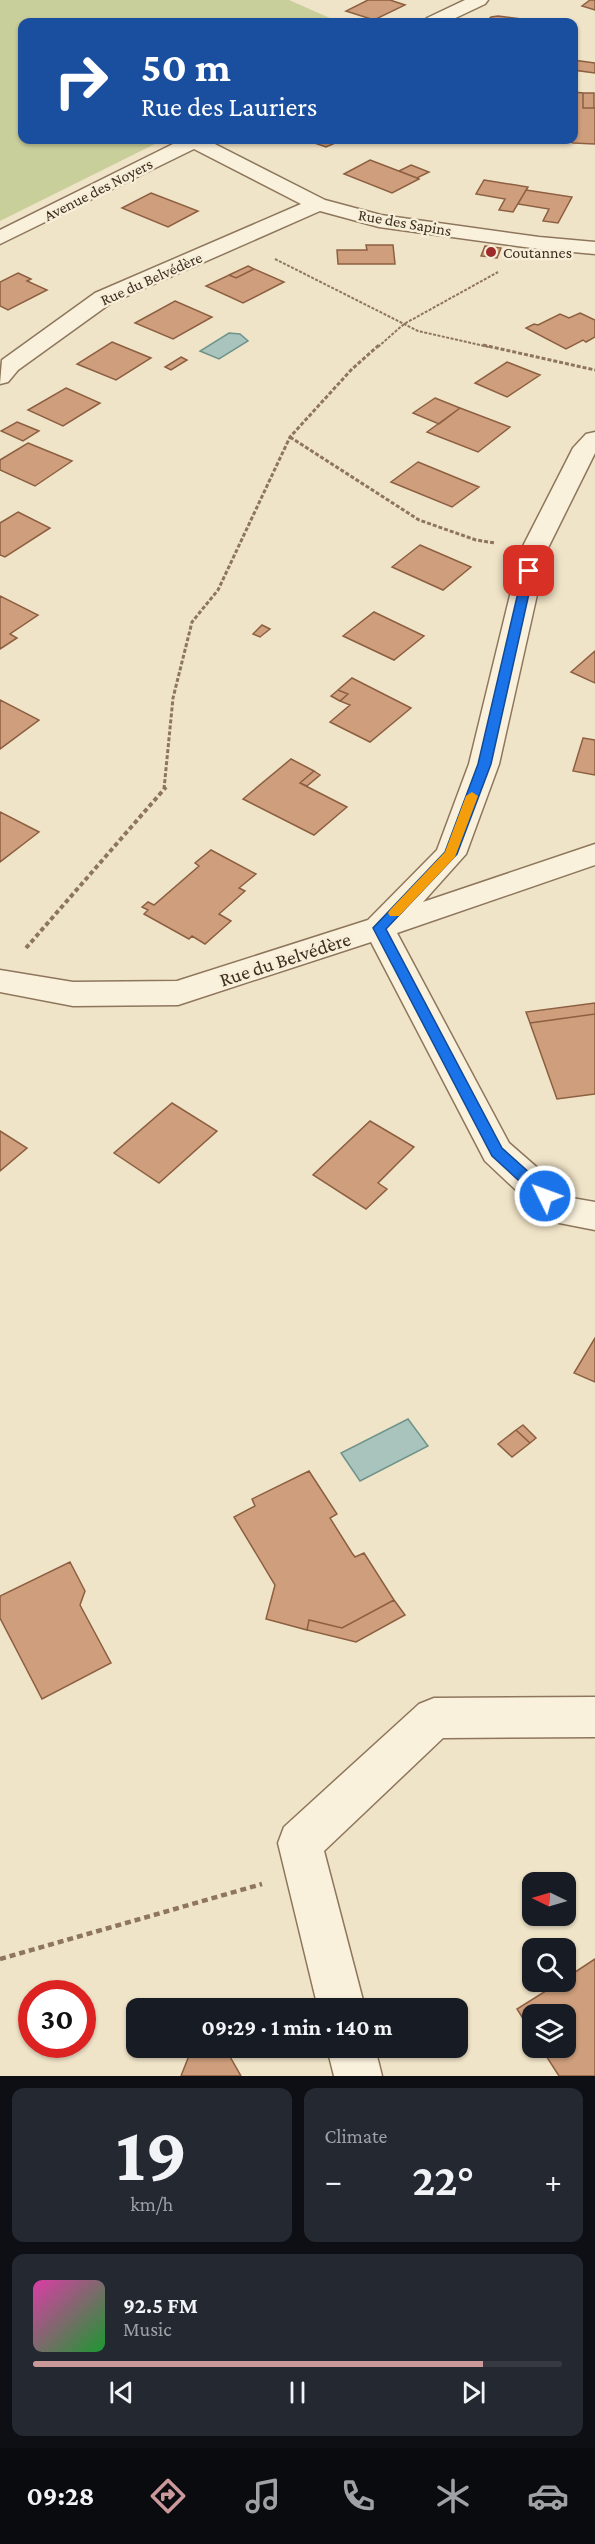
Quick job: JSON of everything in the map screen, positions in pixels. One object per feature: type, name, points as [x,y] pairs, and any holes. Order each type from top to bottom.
[{"type":"street","points":[[442,18],[479,0]]},
{"type":"street","name":"Avenue des Noyers","points":[[0,238],[187,144]]},
{"type":"street","name":"Rue des Sapins","points":[[203,144],[318,204],[379,220],[539,243],[595,248]]},
{"type":"street","name":"Rue du Belvédère","points":[[0,377],[10,365],[103,298],[318,204]]},
{"type":"street","points":[[595,439],[585,448],[534,550],[484,764],[451,854],[380,928],[497,1152],[562,1211],[595,1216]]},
{"type":"street","name":"Rue du Belvédère","points":[[0,981],[73,994],[178,993],[380,928],[595,854]]},
{"type":"street","points":[[338,1998],[300,1844],[434,1719],[595,1717]]},
{"type":"street","points":[[354,2058],[358,2076]]},
{"type":"path","points":[[237,240],[418,331],[595,370]]},
{"type":"path","points":[[23,952],[166,787],[173,698],[192,622],[218,590],[290,437],[352,369],[404,324],[536,251],[539,243]]},
{"type":"path","points":[[290,437],[419,520],[476,540],[534,550]]},
{"type":"path","points":[[0,1959],[306,1872]]},
{"type":"green space","points":[[0,0],[289,0],[330,18],[18,18],[18,144],[155,144],[0,221]]},
{"type":"water","points":[[229,333],[240,334],[248,341],[219,359],[200,351]]},
{"type":"water","points":[[408,1419],[428,1446],[360,1481],[341,1453]]},
{"type":"building","points":[[368,0],[390,0],[405,5],[378,18],[368,18],[346,11]]},
{"type":"building","points":[[590,0],[595,0],[595,10],[582,6]]},
{"type":"building","points":[[498,16],[514,18],[490,18]]},
{"type":"building","points":[[578,61],[595,63],[595,73],[578,71]]},
{"type":"building","points":[[578,92],[583,93],[583,108],[595,108],[595,144],[578,143]]},
{"type":"building","points":[[583,93],[594,93],[594,108],[583,108]]},
{"type":"building","points":[[317,144],[333,144],[326,147]]},
{"type":"building","points":[[370,160],[419,179],[392,193],[344,174]]},
{"type":"building","points":[[411,165],[429,172],[417,178],[399,171]]},
{"type":"building","points":[[484,180],[528,187],[513,212],[499,210],[505,199],[476,194]]},
{"type":"building","points":[[526,190],[572,197],[558,223],[543,221],[549,209],[518,204]]},
{"type":"building","points":[[151,193],[198,211],[168,227],[122,208]]},
{"type":"building","points":[[366,245],[393,245],[395,264],[338,264],[337,250],[367,250]]},
{"type":"building","name":"Coutannes","points":[[485,246],[501,248],[497,258],[481,256]]},
{"type":"building","points":[[248,266],[254,269],[236,278],[229,275]]},
{"type":"building","points":[[254,269],[284,282],[243,303],[206,286],[229,275],[236,278]]},
{"type":"building","points":[[18,273],[31,279],[27,281],[47,290],[8,310],[0,306],[0,282]]},
{"type":"building","points":[[175,301],[212,317],[173,339],[135,323]]},
{"type":"building","points":[[580,313],[595,320],[595,337],[586,342],[583,340],[566,349],[526,328],[560,314],[569,318]]},
{"type":"building","points":[[112,342],[151,358],[116,380],[77,364]]},
{"type":"building","points":[[181,357],[187,360],[171,370],[165,367]]},
{"type":"building","points":[[507,362],[540,375],[507,397],[475,383]]},
{"type":"building","points":[[66,388],[100,403],[63,426],[28,410]]},
{"type":"building","points":[[435,398],[460,408],[439,424],[413,413]]},
{"type":"building","points":[[460,408],[510,427],[478,452],[427,432]]},
{"type":"building","points":[[17,422],[39,431],[23,441],[1,431]]},
{"type":"building","points":[[28,443],[72,461],[35,486],[0,470],[0,460]]},
{"type":"building","points":[[418,462],[479,487],[452,507],[391,482]]},
{"type":"building","points":[[18,512],[50,528],[5,557],[0,555],[0,523]]},
{"type":"building","points":[[420,545],[471,567],[443,590],[392,567]]},
{"type":"building","points":[[0,596],[38,615],[10,634],[17,638],[0,649]]},
{"type":"building","points":[[374,612],[424,636],[394,660],[343,636]]},
{"type":"building","points":[[262,625],[270,629],[260,637],[253,634]]},
{"type":"building","points":[[595,651],[595,683],[571,672]]},
{"type":"building","points":[[352,678],[411,708],[370,742],[330,722],[350,705],[340,701],[348,694],[338,690]]},
{"type":"building","points":[[338,690],[348,694],[340,701],[331,696]]},
{"type":"building","points":[[0,700],[39,720],[0,749]]},
{"type":"building","points":[[583,738],[595,740],[595,775],[573,771]]},
{"type":"building","points":[[291,759],[314,771],[300,783],[347,807],[314,835],[243,799]]},
{"type":"building","points":[[314,771],[320,775],[307,786],[300,783]]},
{"type":"building","points":[[0,812],[39,832],[0,862]]},
{"type":"building","points":[[211,850],[256,874],[239,888],[245,891],[219,914],[231,921],[205,944],[192,936],[189,939],[144,914],[148,910],[142,907],[148,902],[154,905],[199,866],[195,863]]},
{"type":"building","points":[[595,1003],[595,1014],[530,1023],[526,1012]]},
{"type":"building","points":[[595,1014],[595,1094],[557,1099],[530,1023]]},
{"type":"building","points":[[172,1103],[217,1131],[159,1183],[114,1153]]},
{"type":"building","points":[[370,1121],[414,1147],[378,1183],[387,1189],[366,1209],[313,1175]]},
{"type":"building","points":[[0,1131],[27,1148],[0,1171]]},
{"type":"building","points":[[595,1338],[595,1382],[574,1373]]},
{"type":"building","points":[[523,1425],[536,1438],[530,1443],[516,1430]]},
{"type":"building","points":[[516,1430],[530,1443],[512,1457],[498,1444]]},
{"type":"building","points":[[309,1471],[337,1514],[330,1518],[352,1553],[355,1557],[364,1553],[394,1600],[342,1628],[309,1620],[307,1630],[266,1619],[275,1585],[234,1517],[255,1506],[252,1499]]},
{"type":"building","points":[[70,1562],[85,1591],[80,1605],[111,1663],[42,1699],[0,1618],[0,1596]]},
{"type":"building","points":[[394,1600],[405,1615],[356,1642],[307,1630],[309,1620],[342,1628]]},
{"type":"building","points":[[595,1959],[595,2076],[559,2076],[547,2058],[576,2058],[576,2004],[525,2004],[544,1992],[576,1992],[576,1971]]},
{"type":"building","points":[[522,2006],[522,2017],[517,2009]]},
{"type":"building","points":[[188,2058],[231,2058],[241,2076],[181,2076]]},
{"type":"slow traffic","points":[[394,913],[451,854],[472,796]]},
{"type":"place","name":"Coutannes","points":[[491,252]]},
{"type":"route","points":[[529,571],[484,764],[451,854],[380,928],[497,1152],[545,1196]]}]
